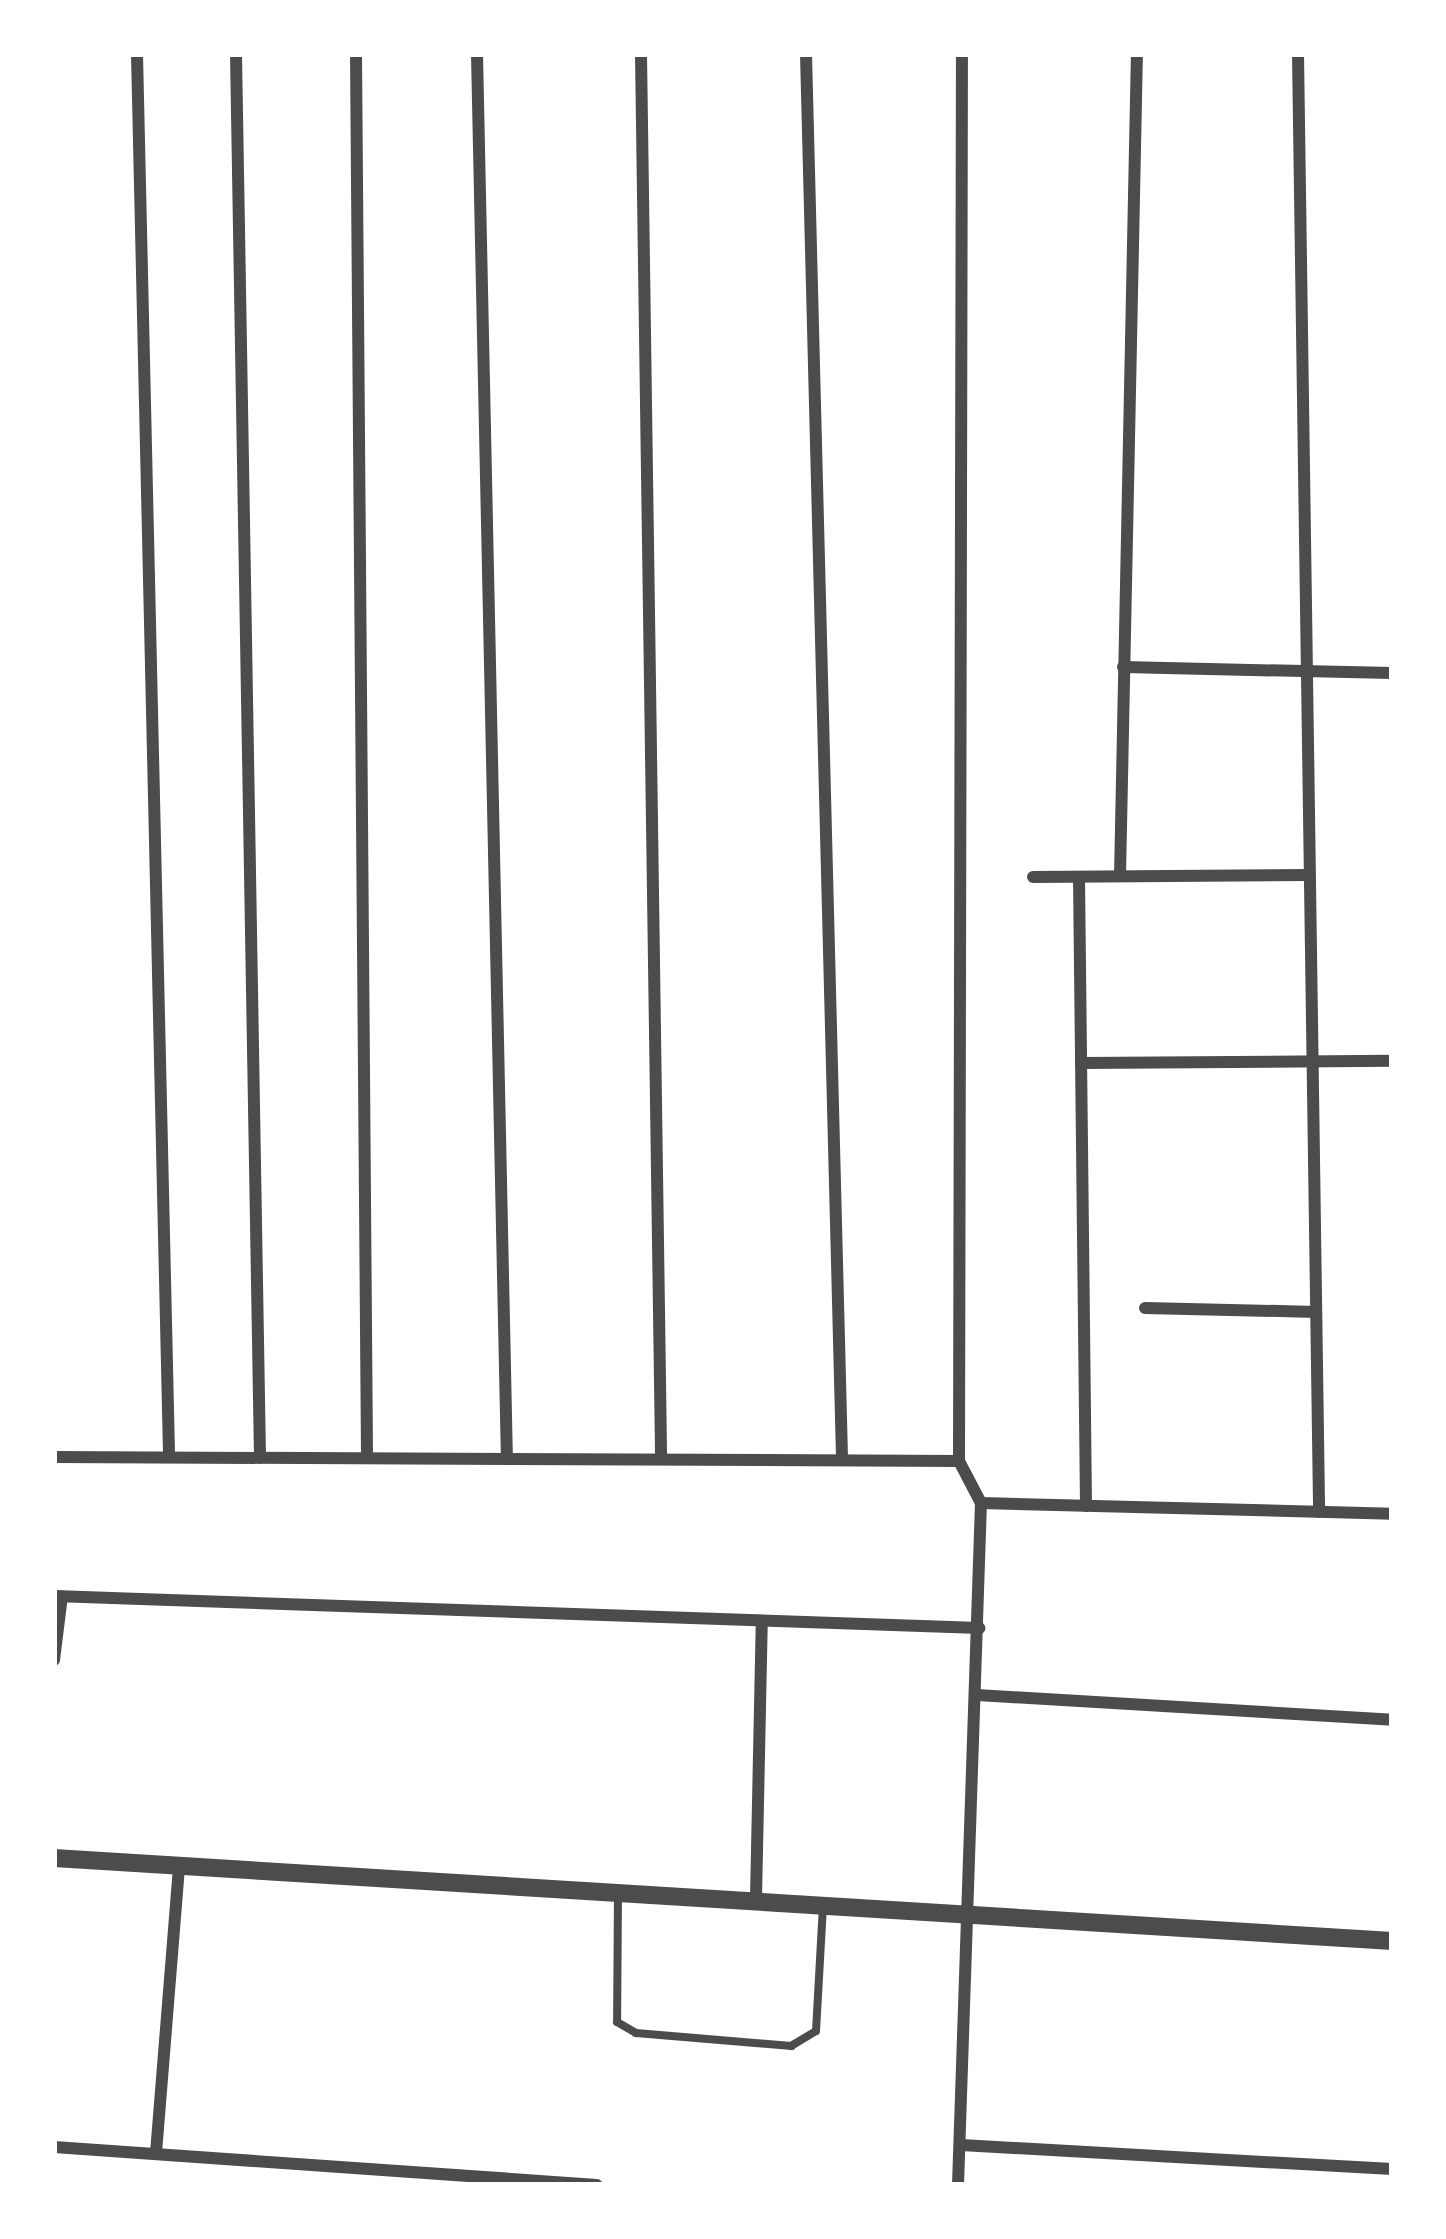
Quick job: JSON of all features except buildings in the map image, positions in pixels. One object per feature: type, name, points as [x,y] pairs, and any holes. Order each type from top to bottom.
[{"type":"street","points":[[136,54],[169,1456]]},
{"type":"street","points":[[236,54],[260,1458]]},
{"type":"street","points":[[356,54],[368,1458]]},
{"type":"street","points":[[477,54],[507,1459]]},
{"type":"street","points":[[641,54],[661,1457]]},
{"type":"street","points":[[806,54],[842,1458]]},
{"type":"street","points":[[958,2185],[972,1910],[980,1503],[959,1461],[962,54]]},
{"type":"street","points":[[1120,876],[1137,54]]},
{"type":"street","points":[[1298,54],[1303,670],[1319,1512]]},
{"type":"street","points":[[1123,667],[1392,673]]},
{"type":"street","points":[[1033,877],[1308,875]]},
{"type":"street","points":[[1079,877],[1086,1506]]},
{"type":"street","points":[[1082,1064],[1392,1061]]},
{"type":"street","points":[[1145,1309],[1316,1312]]},
{"type":"street","points":[[54,1457],[959,1461]]},
{"type":"street","points":[[980,1503],[1392,1514]]},
{"type":"street","points":[[54,1660],[58,1596],[979,1628]]},
{"type":"street","points":[[756,1898],[762,1621]]},
{"type":"street","points":[[977,1695],[1392,1720]]},
{"type":"street","points":[[54,1858],[972,1910],[1392,1941]]},
{"type":"street","points":[[156,2153],[179,1866]]},
{"type":"street","points":[[54,2146],[597,2185]]},
{"type":"street","points":[[961,2146],[1392,2170]]},
{"type":"lane","points":[[619,1891],[617,2022],[636,2032],[791,2046],[816,2031],[823,1902]]}]
